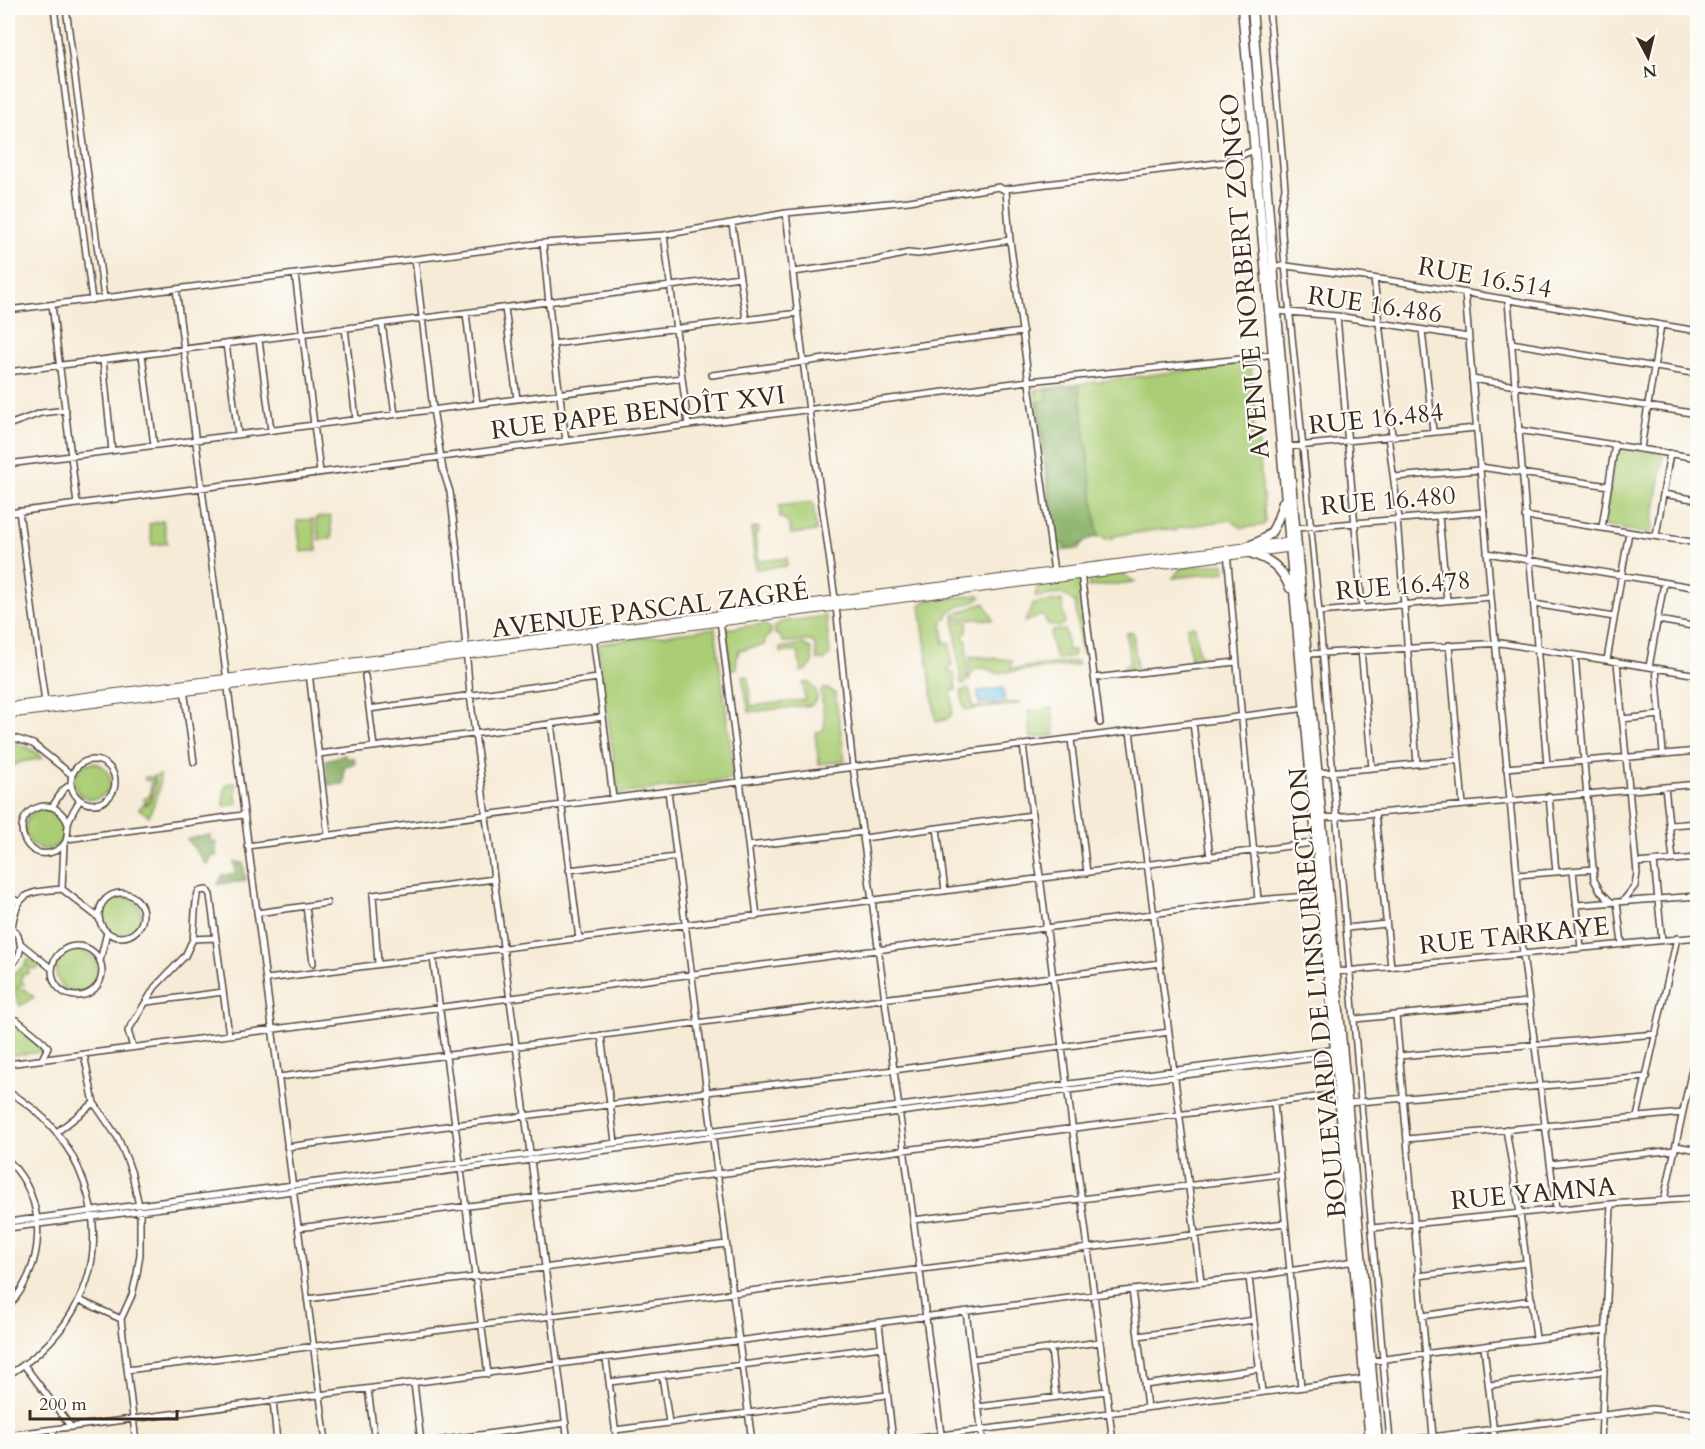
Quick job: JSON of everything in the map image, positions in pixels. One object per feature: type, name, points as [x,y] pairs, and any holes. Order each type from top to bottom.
[{"type":"main road","name":"AVENUE NORBERT ZONGO","points":[[1242,8],[1254,150],[1276,311],[1285,496],[1293,544]]},
{"type":"main road","name":"AVENUE NORBERT ZONGO","points":[[1252,8],[1266,162],[1273,354],[1296,528],[1293,544]]},
{"type":"main road","points":[[1247,550],[1272,533],[1279,519],[1285,496]]},
{"type":"main road","name":"AVENUE PASCAL ZAGRÉ","points":[[8,714],[308,671],[1293,544]]},
{"type":"main road","name":"BOULEVARD DE L'INSURRECTION","points":[[1293,544],[1294,599],[1322,818],[1321,895],[1339,1052],[1348,1103],[1364,1379],[1370,1442]]},
{"type":"main road","name":"BOULEVARD DE L'INSURRECTION","points":[[1293,544],[1307,654],[1308,708],[1335,972],[1339,1094],[1378,1442]]},
{"type":"main road","points":[[1247,550],[1270,560],[1279,567],[1294,599]]},
{"type":"main road","name":"AVENUE PASCAL ZAGRÉ","points":[[835,603],[1054,572],[1081,571]]},
{"type":"main road","name":"AVENUE PASCAL ZAGRÉ","points":[[8,707],[183,688]]},
{"type":"street","points":[[54,8],[92,300]]},
{"type":"street","points":[[66,8],[104,298]]},
{"type":"street","points":[[1269,8],[1285,188],[1281,218],[1323,653],[1391,1442],[1652,1409],[1698,1414]]},
{"type":"street","points":[[1006,191],[1006,189],[1225,162],[1254,150]]},
{"type":"street","points":[[8,310],[543,243],[664,235],[786,213],[909,201],[999,187],[1006,191]]},
{"type":"street","points":[[1006,191],[1010,240],[1054,572]]},
{"type":"street","points":[[786,213],[809,411],[835,603],[853,767],[942,1442]]},
{"type":"street","points":[[732,224],[746,319]]},
{"type":"street","points":[[664,235],[688,425]]},
{"type":"street","points":[[793,272],[873,261],[908,253],[918,254],[1010,240]]},
{"type":"street","points":[[543,243],[566,441]]},
{"type":"street","points":[[415,259],[433,410],[450,492],[470,696],[568,1442]]},
{"type":"street","name":"RUE 16.514","points":[[1269,266],[1287,266],[1374,279],[1698,331]]},
{"type":"street","points":[[295,274],[320,472]]},
{"type":"street","points":[[8,372],[740,277]]},
{"type":"street","points":[[1374,279],[1398,519],[1417,764]]},
{"type":"street","points":[[177,289],[247,846],[267,979],[326,1442]]},
{"type":"street","points":[[1465,293],[1523,954],[1556,1209]]},
{"type":"street","points":[[1508,301],[1547,764]]},
{"type":"street","points":[[52,305],[77,504]]},
{"type":"street","points":[[505,308],[517,399]]},
{"type":"street","name":"RUE 16.486","points":[[1276,311],[1337,316],[1468,337]]},
{"type":"street","points":[[466,313],[477,404]]},
{"type":"street","points":[[553,344],[798,313]]},
{"type":"street","points":[[1337,316],[1362,608]]},
{"type":"street","points":[[382,324],[395,414]]},
{"type":"street","points":[[1641,448],[1661,325]]},
{"type":"street","points":[[345,328],[356,419]]},
{"type":"street","points":[[1422,330],[1432,431]]},
{"type":"street","points":[[712,375],[884,352],[929,343],[1023,332]]},
{"type":"street","points":[[259,340],[271,430]]},
{"type":"street","points":[[1511,343],[1698,374]]},
{"type":"street","points":[[226,344],[238,434]]},
{"type":"street","name":"RUE PAPE BENOÎT XVI","points":[[8,513],[1029,381],[1273,354]]},
{"type":"street","points":[[142,355],[154,445]]},
{"type":"street","points":[[103,360],[112,451]]},
{"type":"street","points":[[8,464],[682,378]]},
{"type":"street","points":[[1472,379],[1698,414]]},
{"type":"street","points":[[8,425],[41,413],[66,410]]},
{"type":"street","name":"RUE 16.484","points":[[1284,448],[1476,428]]},
{"type":"street","points":[[1518,430],[1698,458]]},
{"type":"street","points":[[1602,527],[1615,444]]},
{"type":"street","points":[[1656,536],[1670,453]]},
{"type":"street","points":[[1394,477],[1480,468],[1609,486]]},
{"type":"street","points":[[1663,494],[1698,500]]},
{"type":"street","points":[[19,512],[45,702]]},
{"type":"street","name":"RUE 16.480","points":[[1296,528],[1484,512]]},
{"type":"street","points":[[1439,516],[1447,601]]},
{"type":"street","points":[[1525,516],[1698,543]]},
{"type":"street","points":[[1607,660],[1629,532]]},
{"type":"street","points":[[1227,553],[1258,900]]},
{"type":"street","points":[[1487,553],[1698,588]]},
{"type":"street","points":[[1081,571],[1100,723]]},
{"type":"street","points":[[1649,667],[1664,583]]},
{"type":"street","name":"RUE 16.478","points":[[1319,612],[1491,597]]},
{"type":"street","points":[[1534,604],[1614,616]]},
{"type":"street","points":[[720,618],[757,916]]},
{"type":"street","points":[[1658,620],[1698,627]]},
{"type":"street","points":[[593,635],[613,798]]},
{"type":"street","points":[[1307,654],[1496,643],[1656,668],[1696,675],[1698,721]]},
{"type":"street","points":[[1449,645],[1463,805]]},
{"type":"street","points":[[1361,650],[1372,768]]},
{"type":"street","points":[[1575,655],[1596,884],[1617,901],[1622,944]]},
{"type":"street","points":[[1094,678],[1236,662]]},
{"type":"street","points":[[1617,662],[1636,863],[1635,886],[1617,901]]},
{"type":"street","points":[[1656,668],[1663,753]]},
{"type":"street","points":[[308,671],[327,835]]},
{"type":"street","points":[[365,676],[374,747]]},
{"type":"street","points":[[369,709],[598,678]]},
{"type":"street","points":[[183,688],[194,762]]},
{"type":"street","points":[[247,846],[1308,708]]},
{"type":"street","points":[[1622,719],[1660,715]]},
{"type":"street","points":[[319,754],[603,717]]},
{"type":"street","points":[[551,723],[579,939]]},
{"type":"street","points":[[1193,723],[1210,857]]},
{"type":"street","points":[[1130,731],[1201,1281]]},
{"type":"street","points":[[8,736],[33,744],[72,775]]},
{"type":"street","points":[[1071,739],[1087,873]]},
{"type":"street","points":[[1023,745],[1113,1442]]},
{"type":"street","points":[[1506,768],[1698,751]]},
{"type":"street","points":[[90,759],[107,764],[115,778],[111,795],[105,801],[96,803],[80,800],[71,784],[72,775],[82,762],[90,759]]},
{"type":"street","points":[[1318,773],[1459,760]]},
{"type":"street","points":[[52,807],[63,790],[71,784]]},
{"type":"street","points":[[1322,818],[1698,784]]},
{"type":"street","points":[[1665,787],[1673,860]]},
{"type":"street","points":[[668,790],[752,1442]]},
{"type":"street","points":[[1549,796],[1556,872]]},
{"type":"street","points":[[62,889],[68,824],[80,800]]},
{"type":"street","points":[[68,824],[65,816],[52,807],[36,808],[24,818],[21,833],[28,847],[35,852],[51,853],[66,841],[243,815]]},
{"type":"street","points":[[1375,813],[1391,966]]},
{"type":"street","points":[[748,846],[937,828],[1032,815]]},
{"type":"street","points":[[1670,825],[1698,823]]},
{"type":"street","points":[[937,828],[945,891]]},
{"type":"street","points":[[267,979],[504,950],[1320,842]]},
{"type":"street","points":[[569,870],[676,857]]},
{"type":"street","points":[[1636,863],[1698,858]]},
{"type":"street","points":[[1654,861],[1662,940]]},
{"type":"street","points":[[1517,875],[1594,869]]},
{"type":"street","points":[[1573,871],[1581,948]]},
{"type":"street","points":[[378,964],[373,895],[494,879]]},
{"type":"street","points":[[99,918],[62,889],[35,892],[19,902],[10,927],[21,943],[51,969],[55,985],[60,991],[76,997],[92,992],[98,985],[102,969],[100,961],[107,932]]},
{"type":"street","points":[[133,1047],[128,1031],[155,987],[185,957],[194,939],[195,896],[199,891],[205,890],[209,891],[210,896],[229,1035]]},
{"type":"street","points":[[125,893],[132,896],[143,908],[144,916],[137,931],[122,938],[107,932],[99,918],[103,903],[109,897],[117,894],[125,893]]},
{"type":"street","points":[[8,1064],[1258,900],[1321,895]]},
{"type":"street","points":[[8,896],[19,902]]},
{"type":"street","points":[[1576,905],[1698,896]]},
{"type":"street","points":[[257,913],[327,903]]},
{"type":"street","points":[[306,906],[313,963]]},
{"type":"street","points":[[1347,928],[1386,924]]},
{"type":"street","name":"RUE TARKAYE","points":[[1335,972],[1698,937]]},
{"type":"street","points":[[194,939],[216,938]]},
{"type":"street","points":[[1637,1117],[1677,938]]},
{"type":"street","points":[[8,967],[18,958],[21,943]]},
{"type":"street","points":[[51,969],[58,954],[73,946],[89,949],[100,961]]},
{"type":"street","points":[[433,958],[488,1374]]},
{"type":"street","points":[[279,1077],[1160,963]]},
{"type":"street","points":[[147,1002],[223,992]]},
{"type":"street","points":[[1354,1019],[1528,1002]]},
{"type":"street","points":[[1396,1016],[1433,1436]]},
{"type":"street","points":[[8,1020],[17,1020],[32,1034],[47,1043],[48,1047],[42,1059]]},
{"type":"street","points":[[287,1147],[894,1070],[1169,1032]]},
{"type":"street","points":[[1399,1056],[1656,1034]]},
{"type":"street","points":[[601,1035],[615,1142]]},
{"type":"street","points":[[1664,1200],[1682,1113],[1695,1066],[1698,1041]]},
{"type":"street","points":[[532,1156],[615,1142],[899,1110],[1339,1052]]},
{"type":"street","points":[[84,1054],[94,1103],[118,1138],[132,1174],[140,1207],[140,1254],[132,1295],[121,1320],[136,1442]]},
{"type":"street","points":[[1348,1103],[1647,1077]]},
{"type":"street","points":[[8,1092],[34,1108],[57,1132],[82,1175],[92,1214],[93,1244],[90,1265],[79,1300],[54,1338],[24,1365],[8,1375]]},
{"type":"street","points":[[298,1228],[1339,1094]]},
{"type":"street","points":[[1274,1102],[1301,1387]]},
{"type":"street","points":[[57,1132],[94,1103]]},
{"type":"street","points":[[1407,1139],[1682,1113]]},
{"type":"street","points":[[1506,1129],[1520,1213],[1536,1338]]},
{"type":"street","points":[[8,1222],[92,1214],[712,1132]]},
{"type":"street","points":[[1550,1164],[1675,1148],[1698,1150]]},
{"type":"street","points":[[8,1160],[26,1184],[37,1221],[37,1249],[34,1265],[26,1283],[8,1307]]},
{"type":"street","points":[[914,1220],[1281,1174]]},
{"type":"street","name":"RUE YAMNA","points":[[1372,1228],[1556,1209],[1698,1198]]},
{"type":"street","points":[[1601,1442],[1611,1204]]},
{"type":"street","points":[[8,1228],[37,1221]]},
{"type":"street","points":[[127,1370],[1286,1223]]},
{"type":"street","points":[[307,1299],[726,1244]]},
{"type":"street","points":[[8,1435],[1358,1261]]},
{"type":"street","points":[[1418,1276],[1526,1263]]},
{"type":"street","points":[[1249,1276],[1262,1392]]},
{"type":"street","points":[[1132,1290],[1147,1407]]},
{"type":"street","points":[[79,1300],[121,1320]]},
{"type":"street","points":[[1422,1316],[1532,1300]]},
{"type":"street","points":[[966,1312],[983,1442]]},
{"type":"street","points":[[1138,1336],[1254,1320]]},
{"type":"street","points":[[879,1324],[891,1441],[1364,1379]]},
{"type":"street","points":[[1370,1361],[1606,1330]]},
{"type":"street","points":[[972,1359],[1100,1342]]},
{"type":"street","points":[[610,1382],[882,1347]]},
{"type":"street","points":[[1484,1347],[1495,1442]]},
{"type":"street","points":[[1051,1348],[1056,1397]]},
{"type":"street","points":[[606,1359],[617,1442]]},
{"type":"street","points":[[24,1365],[71,1427]]},
{"type":"street","points":[[1145,1385],[1258,1370]]},
{"type":"street","points":[[1490,1385],[1604,1371]]},
{"type":"street","points":[[662,1376],[669,1422]]},
{"type":"street","points":[[414,1383],[421,1442]]},
{"type":"street","points":[[368,1389],[375,1442]]},
{"type":"street","points":[[978,1407],[1106,1391]]},
{"type":"street","points":[[615,1430],[748,1411],[887,1395]]},
{"type":"street","points":[[273,1400],[277,1442]]},
{"type":"street","points":[[429,1442],[566,1424]]},
{"type":"street","points":[[53,1430],[55,1442]]},
{"type":"green space","points":[[1250,362],[1257,417],[1253,420],[1254,434],[1258,438],[1265,522],[1263,525],[1242,528],[1230,520],[1177,528],[1176,531],[1164,529],[1113,536],[1113,538],[1105,539],[1104,536],[1087,539],[1078,549],[1056,551],[1035,390]]},
{"type":"green space","points":[[1079,385],[1098,536],[1066,549],[1065,544],[1056,545],[1038,402],[1048,401],[1046,389]]},
{"type":"green space","points":[[1617,447],[1664,454],[1651,534],[1604,526]]},
{"type":"green space","points":[[813,502],[816,531],[791,534],[787,522],[780,518],[779,506]]},
{"type":"green space","points":[[330,516],[332,538],[319,540],[316,518]]},
{"type":"green space","points":[[313,519],[317,550],[301,552],[297,521]]},
{"type":"green space","points":[[163,521],[167,543],[152,545],[149,524]]},
{"type":"green space","points":[[758,527],[759,531],[755,535],[759,561],[787,558],[787,566],[756,569],[751,529]]},
{"type":"green space","points":[[1224,563],[1225,572],[1173,578],[1181,568]]},
{"type":"green space","points":[[1094,566],[1124,575],[1135,582],[1089,587],[1088,579]]},
{"type":"green space","points":[[1081,581],[1089,652],[1081,653],[1075,601],[1061,594],[1036,597],[1035,595],[1038,586]]},
{"type":"green space","points":[[978,595],[981,597],[978,600],[951,610],[947,618],[942,621],[944,643],[950,642],[952,667],[949,667],[949,673],[954,673],[956,690],[951,692],[953,708],[951,716],[936,722],[920,605],[925,601]]},
{"type":"green space","points":[[1062,600],[1065,623],[1059,627],[1048,624],[1043,615],[1025,622],[1033,604]]},
{"type":"green space","points":[[985,603],[993,620],[954,618],[954,614]]},
{"type":"green space","points":[[826,616],[830,654],[824,661],[817,659],[815,645],[811,641],[783,642],[780,636],[775,634],[774,628],[781,622]]},
{"type":"green space","points":[[954,620],[968,622],[967,632],[963,635],[967,641],[966,684],[961,684]]},
{"type":"green space","points":[[764,624],[770,628],[771,633],[764,645],[739,650],[737,667],[730,669],[725,629]]},
{"type":"green space","points":[[1195,626],[1199,656],[1204,656],[1205,662],[1191,663],[1187,627]]},
{"type":"green space","points":[[715,628],[735,779],[618,794],[598,644]]},
{"type":"green space","points":[[1065,630],[1068,650],[1074,650],[1074,654],[1071,657],[1056,659],[1050,637],[1052,631]]},
{"type":"green space","points":[[1133,632],[1137,669],[1125,670],[1124,665],[1130,664],[1126,633]]},
{"type":"green space","points":[[803,644],[811,649],[813,663],[801,672],[798,651],[781,653],[780,648]]},
{"type":"green space","points":[[970,656],[1012,660],[1011,669],[1078,661],[1078,665],[995,673],[979,668],[972,672],[969,681]]},
{"type":"green space","points":[[742,676],[748,676],[751,706],[805,700],[803,683],[809,682],[816,690],[817,698],[812,705],[749,712]]},
{"type":"green space","points":[[823,689],[835,693],[845,761],[819,764],[815,734],[823,730],[825,724],[821,692]]},
{"type":"green space","points":[[966,689],[970,691],[973,708],[1019,702],[1020,704],[967,710],[964,708],[961,691]]},
{"type":"green space","points":[[1052,708],[1055,735],[1031,738],[1028,711]]},
{"type":"green space","points":[[8,742],[27,747],[43,758],[21,762],[8,768]]},
{"type":"green space","points":[[345,755],[347,759],[354,757],[355,763],[344,767],[344,784],[328,785],[326,760]]},
{"type":"green space","points":[[92,763],[105,768],[110,781],[105,794],[92,799],[79,794],[74,781],[79,768]]},
{"type":"green space","points":[[160,775],[159,790],[149,816],[139,809],[145,803],[144,799],[150,796],[151,781],[145,780],[145,777],[151,777],[154,780],[150,801],[155,787],[154,779],[153,776]]},
{"type":"green space","points":[[235,783],[237,804],[224,806],[226,786]]},
{"type":"green space","points":[[45,809],[59,815],[65,829],[59,843],[45,849],[31,843],[25,829],[31,815]]},
{"type":"green space","points":[[210,835],[211,842],[216,842],[216,856],[212,856],[206,864],[187,839]]},
{"type":"green space","points":[[234,862],[243,863],[246,881],[218,884],[223,875],[236,874]]},
{"type":"green space","points":[[122,897],[136,902],[141,916],[136,930],[122,935],[108,930],[103,916],[108,902]]},
{"type":"green space","points":[[77,950],[92,956],[98,971],[92,986],[77,992],[62,986],[56,971],[62,956]]},
{"type":"green space","points":[[27,959],[41,965],[37,969],[29,968],[29,973],[22,975],[21,981],[24,984],[19,985],[18,989],[24,989],[34,997],[20,1006],[14,982],[8,977],[24,965],[27,966],[25,963]]},
{"type":"green space","points":[[15,1022],[22,1031],[43,1044],[40,1052],[8,1056],[8,1023]]},
{"type":"water","points":[[1003,688],[1005,701],[979,704],[978,691]]}]
